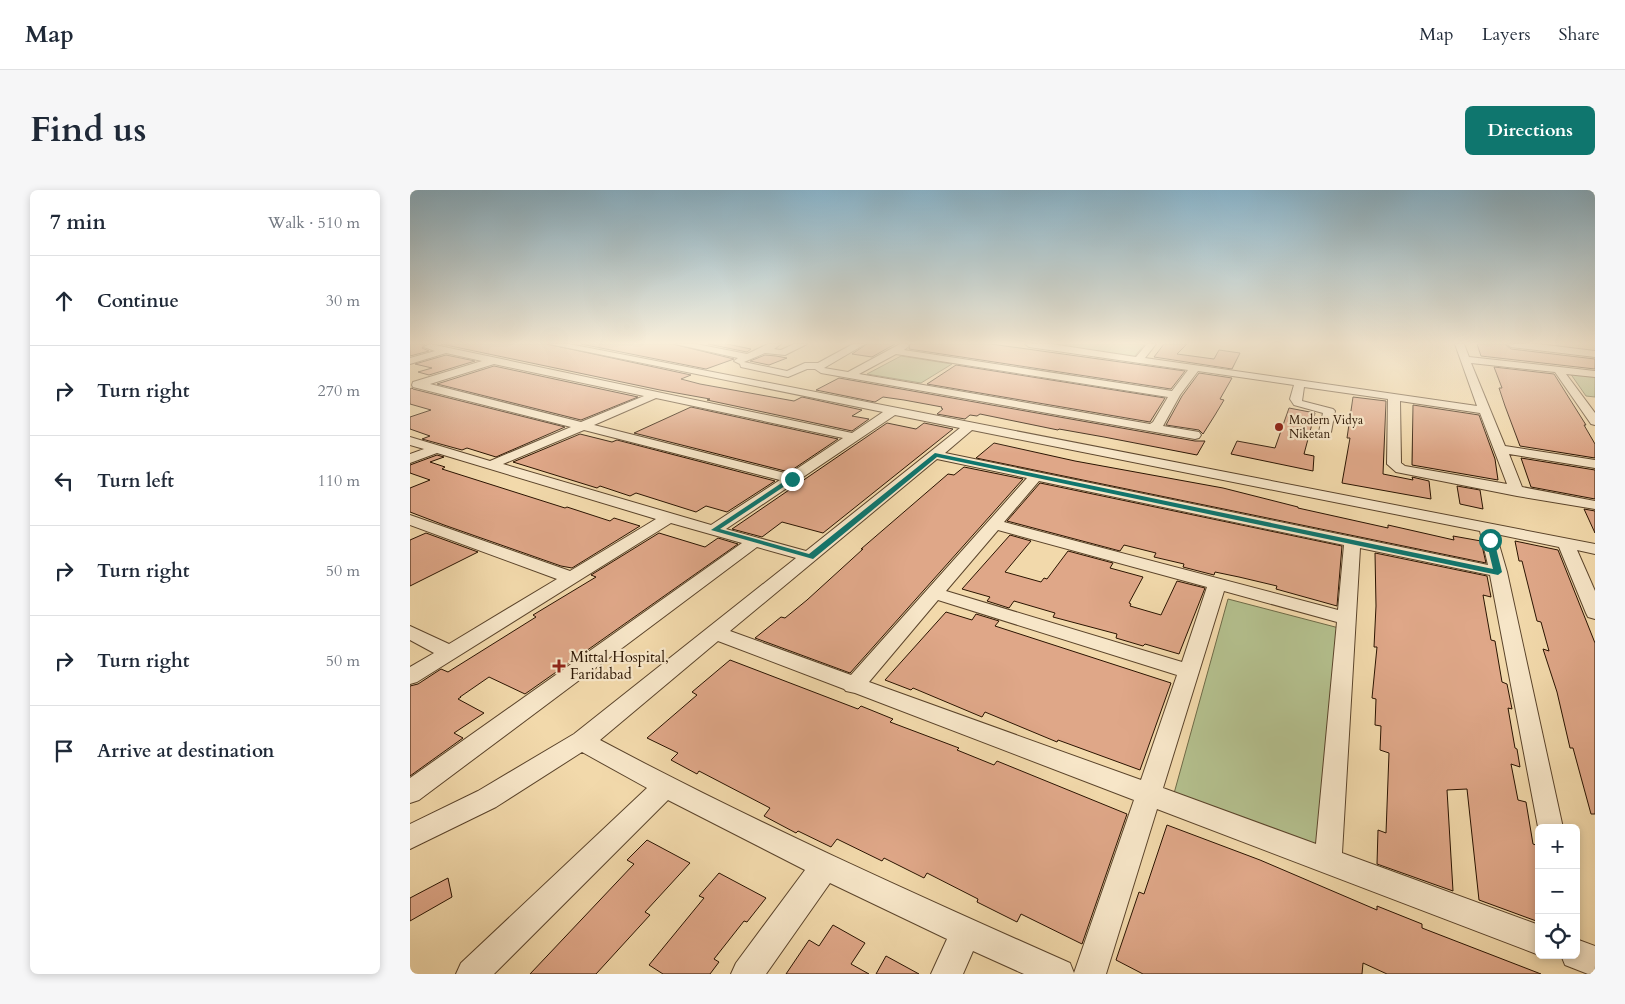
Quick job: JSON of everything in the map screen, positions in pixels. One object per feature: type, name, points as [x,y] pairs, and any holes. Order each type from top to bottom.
[{"type":"street","points":[[414,385],[428,381]]},
{"type":"street","points":[[589,381],[854,437]]},
{"type":"street","points":[[742,381],[1595,549]]},
{"type":"street","points":[[881,381],[1195,435]]},
{"type":"street","points":[[1083,381],[1175,395]]},
{"type":"street","points":[[1151,428],[1158,424],[1186,381]]},
{"type":"street","points":[[1283,381],[1485,410]]},
{"type":"street","points":[[1473,381],[1517,492]]},
{"type":"street","points":[[1566,381],[1595,421]]},
{"type":"street","points":[[1300,383],[1296,399],[1298,403],[1329,411],[1324,432]]},
{"type":"street","points":[[414,385],[792,479]]},
{"type":"street","points":[[493,464],[655,395]]},
{"type":"street","points":[[1394,397],[1395,466],[1410,473],[1595,505]]},
{"type":"street","points":[[1578,397],[1595,399]]},
{"type":"street","points":[[714,530],[894,410]]},
{"type":"street","points":[[410,837],[487,799],[582,741],[970,426]]},
{"type":"street","points":[[410,440],[669,518],[810,557]]},
{"type":"street","points":[[410,459],[438,448]]},
{"type":"street","points":[[1500,448],[1595,464]]},
{"type":"street","points":[[935,455],[1498,572]]},
{"type":"street","points":[[854,686],[1036,476]]},
{"type":"street","points":[[410,677],[451,653],[569,577],[669,518]]},
{"type":"street","points":[[410,520],[569,577]]},
{"type":"street","points":[[994,524],[1346,618]]},
{"type":"street","points":[[1487,528],[1498,572],[1549,824]]},
{"type":"street","points":[[410,792],[755,541]]},
{"type":"street","points":[[1328,862],[1352,542]]},
{"type":"street","points":[[1566,543],[1591,593],[1595,613]]},
{"type":"street","points":[[1090,974],[1217,584]]},
{"type":"street","points":[[935,593],[1188,671]]},
{"type":"street","points":[[410,632],[451,653]]},
{"type":"street","points":[[716,633],[1535,939]]},
{"type":"street","points":[[582,741],[665,787],[966,932],[1059,974]]},
{"type":"street","points":[[472,974],[665,787]]},
{"type":"street","points":[[747,974],[826,865]]},
{"type":"street","points":[[947,974],[966,932]]},
{"type":"street","points":[[1580,955],[1595,961]]},
{"type":"green space","points":[[907,381],[925,381],[921,383]]},
{"type":"green space","points":[[1575,381],[1595,381],[1595,397],[1586,396]]},
{"type":"green space","points":[[1228,599],[1339,628],[1323,852],[1173,797]]},
{"type":"building","points":[[448,381],[562,381],[638,397],[581,420],[437,384]]},
{"type":"building","points":[[615,381],[687,381],[794,401],[802,397],[862,410],[852,416],[869,419],[852,431],[707,400],[710,399]]},
{"type":"building","points":[[834,381],[854,381],[1195,441],[1205,441],[1197,455],[980,414],[977,416],[970,415],[965,419],[937,414],[943,409],[942,407],[904,400],[883,397],[875,402],[816,390]]},
{"type":"building","points":[[932,381],[1055,381],[1165,398],[1150,422],[927,384]]},
{"type":"building","points":[[1116,381],[1178,381],[1171,389]]},
{"type":"building","points":[[1193,381],[1231,381],[1220,399],[1224,400],[1203,434],[1199,430],[1166,425],[1182,396]]},
{"type":"building","points":[[1499,381],[1558,381],[1586,425],[1584,425],[1595,444],[1595,458],[1520,446],[1499,388],[1502,388]]},
{"type":"building","points":[[410,389],[565,427],[496,457],[467,448],[462,450],[422,439],[430,436],[410,429],[410,417],[431,410],[410,404]]},
{"type":"building","points":[[1353,397],[1386,401],[1383,474],[1429,481],[1431,499],[1342,483],[1350,438],[1347,438]]},
{"type":"building","points":[[1413,405],[1479,415],[1495,459],[1498,480],[1412,465]]},
{"type":"building","points":[[691,407],[838,439],[789,472],[634,433]]},
{"type":"building","points":[[1289,408],[1315,413],[1304,454],[1314,456],[1313,471],[1231,454],[1237,441],[1275,448]]},
{"type":"building","points":[[887,423],[916,429],[924,423],[953,429],[823,533],[782,522],[762,537],[732,529]]},
{"type":"building","points":[[580,434],[612,442],[617,440],[775,481],[727,512],[706,506],[696,512],[636,493],[630,496],[600,486],[597,488],[513,462]]},
{"type":"building","points":[[994,443],[1075,461],[1223,488],[1298,508],[1388,528],[1388,525],[1454,540],[1453,536],[1481,541],[1486,563],[976,458]]},
{"type":"building","points":[[437,455],[444,457],[430,462],[445,467],[442,469],[610,521],[614,518],[640,526],[572,568],[561,566],[410,512],[410,488],[430,480],[410,473],[410,465]]},
{"type":"building","points":[[1521,458],[1595,470],[1595,499],[1531,487]]},
{"type":"building","points":[[964,467],[1023,479],[850,673],[755,638],[781,617],[785,618],[807,600],[863,549],[861,549],[948,474],[954,475]]},
{"type":"building","points":[[1040,483],[1342,546],[1337,606],[1276,589],[1277,586],[1215,572],[1214,575],[1183,567],[1184,564],[1154,557],[1156,553],[1124,545],[1120,551],[1007,521]]},
{"type":"building","points":[[1457,486],[1480,490],[1483,509],[1460,504]]},
{"type":"building","points":[[1584,509],[1595,511],[1595,533]]},
{"type":"building","points":[[426,533],[478,552],[410,586],[410,540]]},
{"type":"building","points":[[659,533],[705,547],[718,538],[738,544],[525,694],[489,677],[460,697],[458,699],[484,713],[454,733],[463,738],[410,776],[410,686],[418,684],[441,669],[448,672],[536,617],[533,615],[596,577],[591,575]]},
{"type":"building","points":[[1010,535],[1031,541],[1005,572],[1041,582],[1044,578],[1047,579],[1068,551],[1113,563],[1110,568],[1143,577],[1129,603],[1131,604],[1130,606],[1161,615],[1177,581],[1205,588],[1179,654],[1116,638],[1117,634],[1053,617],[1055,613],[1014,601],[1009,608],[987,601],[990,597],[962,589]]},
{"type":"building","points":[[1515,541],[1558,550],[1595,643],[1595,814],[1591,814],[1573,748],[1570,748],[1557,692],[1543,649],[1549,651],[1541,622],[1537,621]]},
{"type":"building","points":[[1375,553],[1487,576],[1491,597],[1483,595],[1491,640],[1495,641],[1502,682],[1507,684],[1512,709],[1508,708],[1520,767],[1511,764],[1518,800],[1526,802],[1533,844],[1535,845],[1535,921],[1479,900],[1467,789],[1447,790],[1453,891],[1377,864],[1378,830],[1386,833],[1389,753],[1380,750],[1381,726],[1375,725],[1376,699],[1372,698],[1377,647],[1374,647],[1376,606]]},
{"type":"building","points":[[946,612],[972,620],[976,614],[999,621],[995,626],[1171,683],[1140,770],[1058,740],[1057,742],[985,712],[982,717],[913,688],[911,690],[885,680]]},
{"type":"building","points":[[730,660],[858,709],[861,706],[893,719],[890,722],[959,748],[957,750],[994,765],[997,761],[1127,814],[1082,944],[1021,914],[1017,922],[977,902],[978,899],[927,873],[924,878],[884,858],[882,861],[837,839],[831,847],[798,831],[796,833],[764,816],[770,808],[699,771],[697,774],[671,760],[678,753],[647,738],[697,695],[692,692]]},
{"type":"building","points":[[1167,825],[1260,860],[1377,910],[1377,906],[1422,924],[1422,928],[1541,974],[1387,974],[1363,963],[1362,974],[1143,974],[1116,960],[1139,892],[1144,894]]},
{"type":"building","points":[[647,840],[690,863],[645,912],[650,915],[596,974],[530,974],[634,864],[627,860]]},
{"type":"building","points":[[719,873],[766,898],[747,922],[744,921],[714,959],[719,962],[710,974],[663,974],[649,965],[704,898],[699,896]]},
{"type":"building","points":[[448,878],[452,897],[410,921],[410,898]]},
{"type":"building","points":[[833,925],[865,943],[851,964],[869,974],[786,974],[809,940],[819,946]]},
{"type":"building","points":[[886,956],[919,974],[876,974]]},
{"type":"place","name":"Modern Vidya Niketan","points":[[1279,427]]},
{"type":"place","name":"Mittal Hospital, Faridabad","points":[[559,666]]},
{"type":"route","points":[[792,479],[714,530],[810,557],[935,455],[1498,572],[1490,540]]}]
